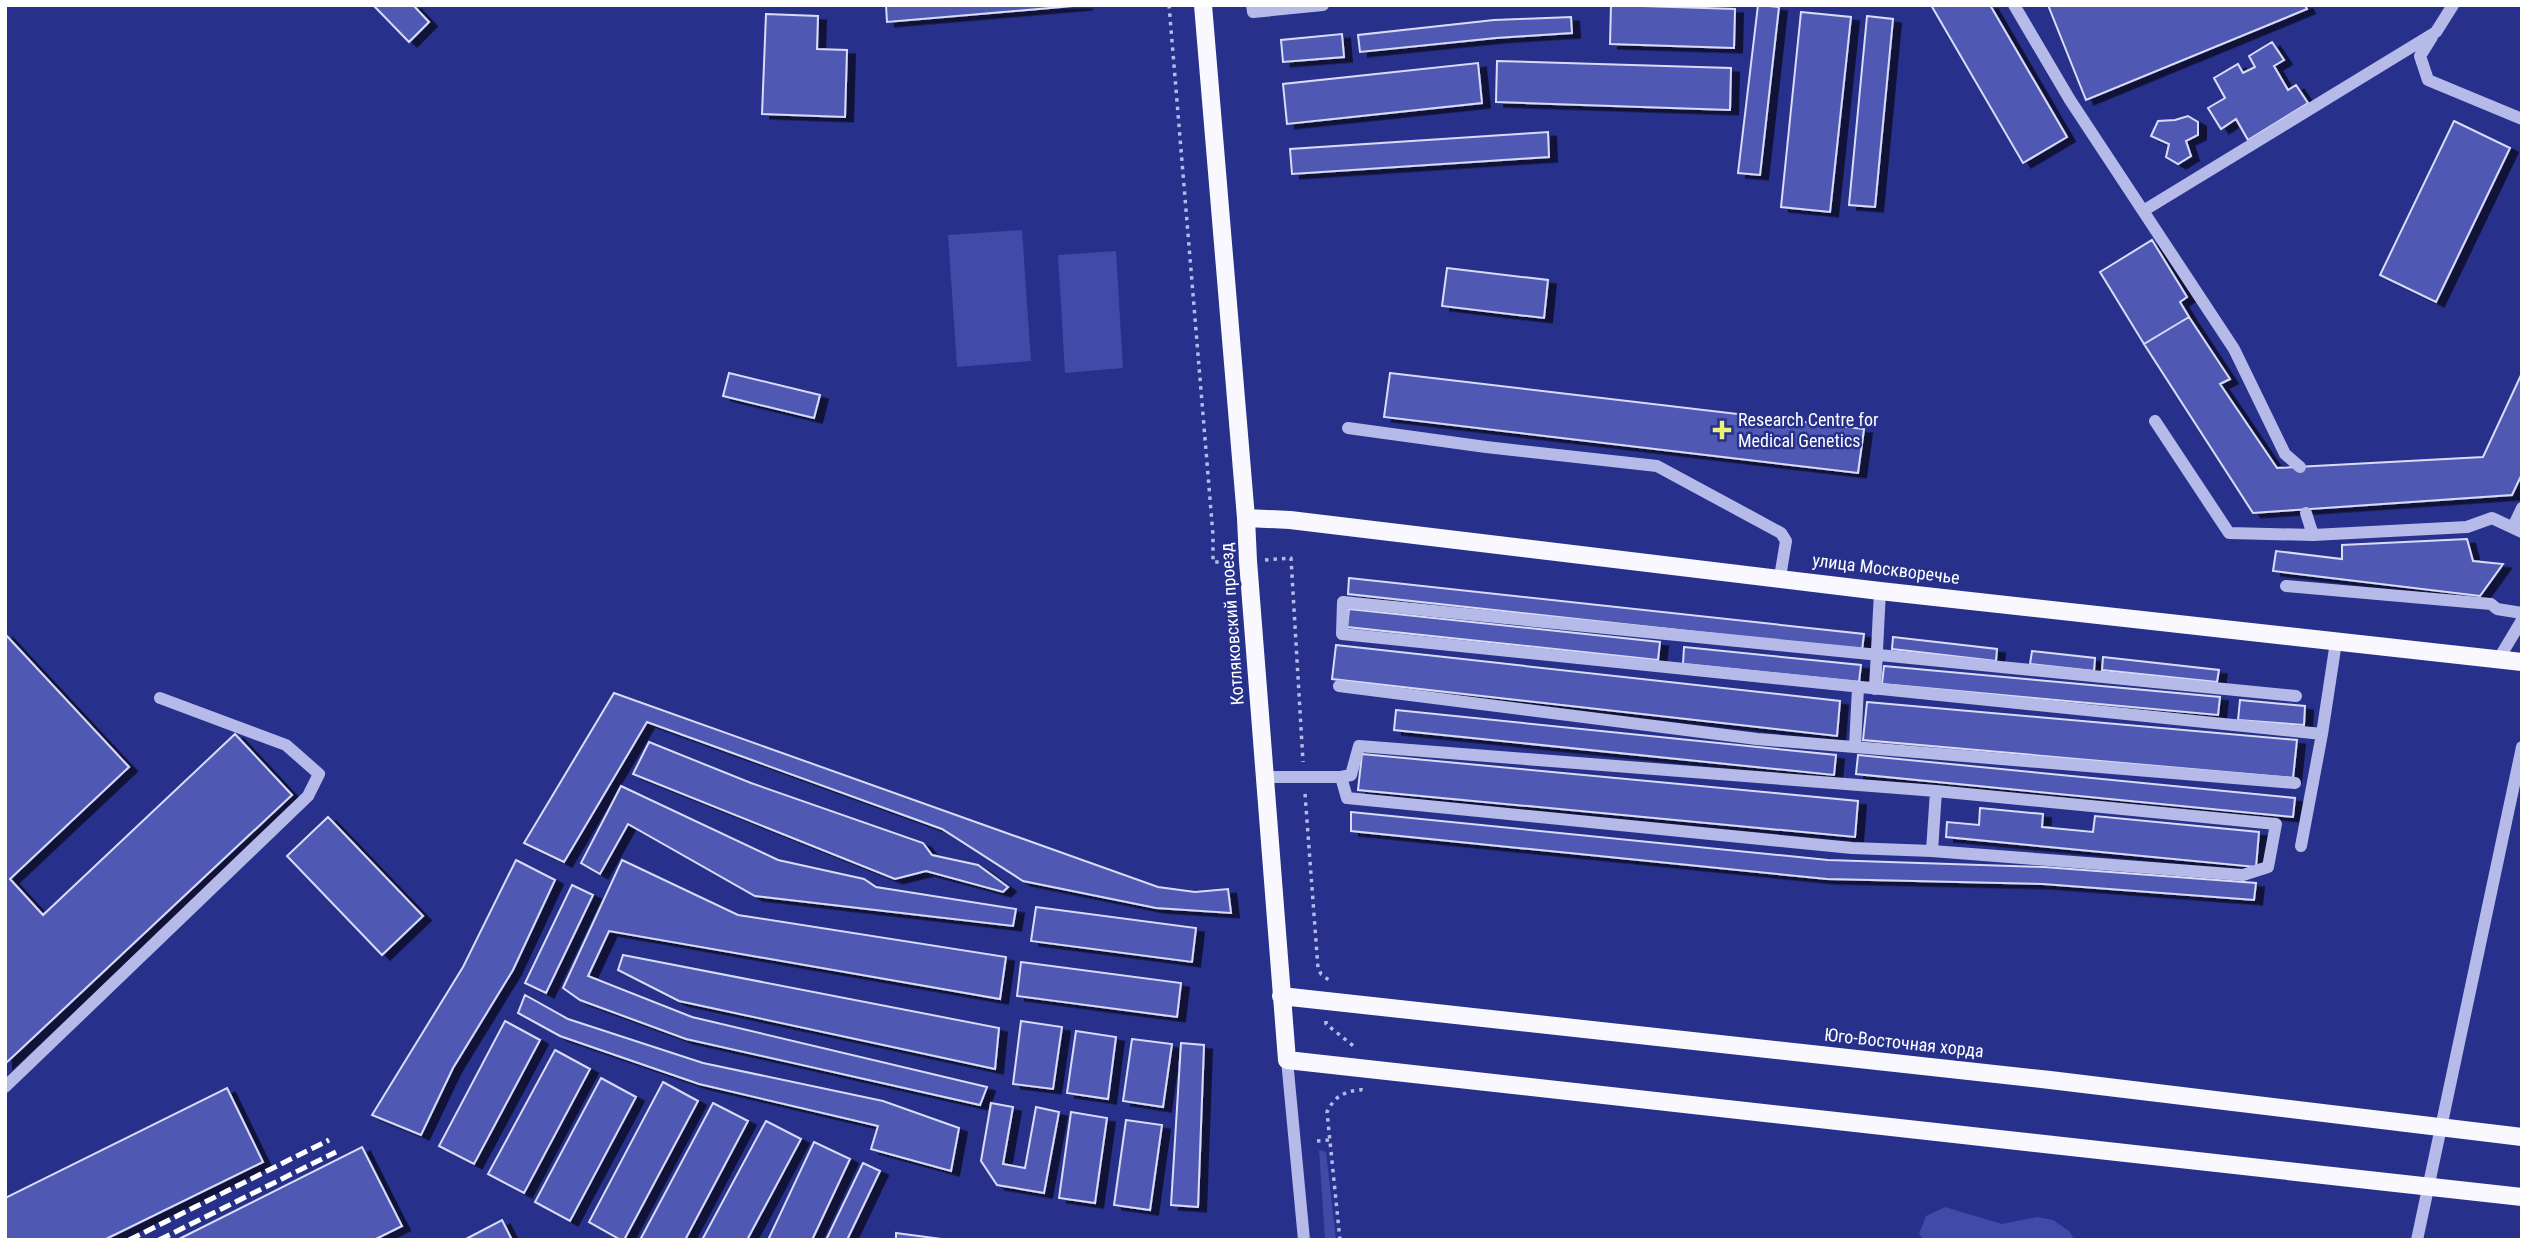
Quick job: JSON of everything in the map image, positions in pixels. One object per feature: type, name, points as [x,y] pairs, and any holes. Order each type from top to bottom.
[{"type":"main road","name":"Котляковский проезд","points":[[1203,5],[1246,518],[1248,574],[1287,1060]]},
{"type":"main road","name":"улица Москворечье","points":[[1246,518],[1290,520],[1880,591],[2522,662]]},
{"type":"main road","name":"Юго-Восточная хорда","points":[[1281,996],[2022,1077],[2522,1137]]},
{"type":"main road","points":[[1287,1060],[2522,1197]]},
{"type":"street","points":[[1252,5],[1253,12],[1323,5]]},
{"type":"street","points":[[2014,5],[2070,100],[2234,349],[2286,454],[2300,467]]},
{"type":"street","points":[[2453,5],[2420,56],[2428,80],[2522,119]]},
{"type":"street","points":[[2143,211],[2436,32]]},
{"type":"street","points":[[2155,421],[2229,533],[2313,535],[2467,527],[2492,518],[2517,529],[2522,508]]},
{"type":"street","points":[[1348,428],[1657,466],[1781,533],[1786,541],[1780,577]]},
{"type":"street","points":[[2306,513],[2313,535]]},
{"type":"street","points":[[2286,586],[2491,604],[2497,609],[2522,613]]},
{"type":"street","points":[[1875,689],[1880,591]]},
{"type":"street","points":[[2296,696],[1343,602],[1342,634],[2322,734]]},
{"type":"street","points":[[2498,660],[2522,620]]},
{"type":"street","points":[[2301,846],[2336,642]]},
{"type":"street","points":[[1339,686],[1757,739],[2295,783]]},
{"type":"street","points":[[1855,747],[1858,687]]},
{"type":"street","points":[[5,1087],[308,796],[319,774],[286,745],[160,698]]},
{"type":"street","points":[[1265,777],[1351,775],[1359,746],[1936,791],[2276,824],[2268,867],[2243,875],[1932,850],[1838,846],[1347,798],[1341,777]]},
{"type":"street","points":[[2417,1240],[2522,747]]},
{"type":"street","points":[[1932,850],[1936,791]]},
{"type":"street","name":"Котляковский проезд","points":[[1287,1060],[1304,1240]]},
{"type":"path","points":[[1326,1015],[1326,1024],[1364,1054]]},
{"type":"path","points":[[1340,1240],[1326,1112],[1339,1095],[1361,1090],[1362,1086]]},
{"type":"path","points":[[1317,1141],[1330,1140]]},
{"type":"shaded area","points":[[1022,230],[1031,361],[957,367],[948,235]]},
{"type":"shaded area","points":[[1116,251],[1123,368],[1065,373],[1058,255]]},
{"type":"shaded area","points":[[1319,1150],[1326,1152],[1336,1240],[1325,1240]]},
{"type":"shaded area","points":[[1945,1207],[2002,1224],[2037,1217],[2053,1220],[2069,1231],[2075,1240],[1924,1240],[1919,1234],[1926,1216]]},
{"type":"building","points":[[373,5],[413,5],[429,22],[409,42]]},
{"type":"building","points":[[886,5],[1085,5],[887,22]]},
{"type":"building","points":[[1611,5],[1735,9],[1734,48],[1610,44]]},
{"type":"building","points":[[1758,5],[1779,7],[1760,175],[1738,173]]},
{"type":"building","points":[[1931,5],[1990,5],[2067,137],[2023,163]]},
{"type":"building","points":[[2048,5],[2305,5],[2307,9],[2086,100]]},
{"type":"building","points":[[1801,12],[1851,17],[1830,212],[1781,207]]},
{"type":"building","points":[[766,14],[818,16],[817,49],[847,50],[845,117],[762,114]]},
{"type":"building","points":[[1867,16],[1893,19],[1875,207],[1849,205]]},
{"type":"building","points":[[1571,17],[1572,33],[1360,52],[1358,35],[1494,20]]},
{"type":"building","points":[[1342,34],[1344,57],[1283,62],[1281,40]]},
{"type":"building","points":[[2272,42],[2284,60],[2274,66],[2288,90],[2296,85],[2308,103],[2248,140],[2236,119],[2221,129],[2208,108],[2225,98],[2214,78],[2238,64],[2243,73],[2255,67],[2249,56]]},
{"type":"building","points":[[1497,61],[1731,68],[1730,110],[1496,102]]},
{"type":"building","points":[[1478,63],[1482,103],[1287,124],[1283,84]]},
{"type":"building","points":[[2188,116],[2198,122],[2198,135],[2186,141],[2191,156],[2178,164],[2166,157],[2169,144],[2151,136],[2158,121]]},
{"type":"building","points":[[2454,121],[2510,148],[2436,302],[2380,275]]},
{"type":"building","points":[[1548,132],[1549,157],[1292,174],[1290,149]]},
{"type":"building","points":[[2152,240],[2187,297],[2180,302],[2189,317],[2144,344],[2100,272]]},
{"type":"building","points":[[1447,268],[1548,280],[1544,318],[1442,306]]},
{"type":"building","points":[[2189,317],[2230,379],[2220,384],[2277,468],[2483,457],[2522,373],[2522,474],[2512,495],[2253,513],[2144,344]]},
{"type":"building","points":[[729,373],[820,395],[814,418],[723,396]]},
{"type":"building","points":[[1390,373],[1864,429],[1858,473],[1384,417]]},
{"type":"building","points":[[2467,539],[2473,561],[2503,564],[2480,596],[2273,571],[2276,551],[2342,559],[2342,545]]},
{"type":"building","points":[[1349,578],[1864,634],[1862,650],[1348,594]]},
{"type":"building","points":[[1349,609],[1660,642],[1658,660],[1347,627]]},
{"type":"building","points":[[5,634],[129,767],[10,879],[43,915],[235,734],[292,795],[5,1064]]},
{"type":"building","points":[[1893,637],[1997,649],[1996,661],[1892,649]]},
{"type":"building","points":[[1336,645],[1840,701],[1837,736],[1332,679]]},
{"type":"building","points":[[1684,647],[1861,665],[1859,682],[1683,664]]},
{"type":"building","points":[[2032,651],[2095,658],[2094,671],[2030,664]]},
{"type":"building","points":[[2103,657],[2219,670],[2217,682],[2102,670]]},
{"type":"building","points":[[1884,666],[2220,697],[2218,715],[1882,684]]},
{"type":"building","points":[[614,693],[1158,887],[1195,892],[1228,889],[1231,913],[1156,908],[1023,881],[942,829],[647,722],[564,862],[524,843]]},
{"type":"building","points":[[2240,700],[2305,706],[2304,725],[2238,720]]},
{"type":"building","points":[[1867,702],[2297,740],[2293,778],[1863,740]]},
{"type":"building","points":[[1396,710],[1836,755],[1834,775],[1394,730]]},
{"type":"building","points":[[649,742],[751,783],[923,843],[932,855],[978,865],[1008,887],[1003,892],[926,871],[895,879],[633,774]]},
{"type":"building","points":[[1362,754],[1858,801],[1855,837],[1358,790]]},
{"type":"building","points":[[1858,755],[2295,798],[2293,817],[1856,774]]},
{"type":"building","points":[[621,786],[778,860],[864,879],[876,887],[1016,909],[1013,926],[755,896],[628,824],[600,874],[581,863]]},
{"type":"building","points":[[1980,808],[2043,814],[2042,827],[2093,832],[2095,816],[2259,832],[2256,867],[1946,837],[1947,822],[1979,825]]},
{"type":"building","points":[[1351,812],[1828,860],[2044,867],[2256,883],[2254,900],[2043,884],[1827,879],[1351,831]]},
{"type":"building","points":[[328,817],[423,916],[382,955],[287,856]]},
{"type":"building","points":[[516,860],[555,880],[513,970],[453,1068],[421,1135],[372,1115],[463,967]]},
{"type":"building","points":[[622,860],[738,915],[1006,957],[1000,999],[609,931],[588,976],[692,1017],[987,1087],[980,1105],[686,1039],[580,1000],[563,988]]},
{"type":"building","points":[[572,885],[593,895],[546,993],[525,983]]},
{"type":"building","points":[[1036,907],[1196,928],[1192,962],[1031,941]]},
{"type":"building","points":[[623,955],[999,1028],[995,1069],[679,1001],[618,970]]},
{"type":"building","points":[[1021,962],[1181,983],[1177,1017],[1017,996]]},
{"type":"building","points":[[525,995],[568,1019],[703,1063],[883,1101],[959,1128],[951,1171],[871,1149],[878,1126],[699,1084],[560,1036],[518,1013]]},
{"type":"building","points":[[505,1021],[540,1040],[474,1164],[439,1146]]},
{"type":"building","points":[[1021,1021],[1062,1027],[1053,1089],[1013,1084]]},
{"type":"building","points":[[1076,1031],[1116,1037],[1108,1099],[1067,1093]]},
{"type":"building","points":[[1132,1039],[1172,1044],[1163,1107],[1123,1101]]},
{"type":"building","points":[[1181,1043],[1204,1045],[1198,1207],[1171,1205]]},
{"type":"building","points":[[555,1050],[590,1069],[524,1193],[488,1174]]},
{"type":"building","points":[[601,1078],[636,1097],[570,1221],[535,1202]]},
{"type":"building","points":[[663,1082],[698,1101],[624,1240],[621,1240],[589,1222]]},
{"type":"building","points":[[227,1088],[263,1162],[104,1240],[5,1240],[5,1198]]},
{"type":"building","points":[[713,1103],[748,1121],[685,1240],[640,1240]]},
{"type":"building","points":[[991,1103],[1013,1107],[1003,1164],[1025,1168],[1036,1107],[1059,1112],[1044,1193],[997,1185],[981,1161]]},
{"type":"building","points":[[1071,1112],[1107,1118],[1095,1203],[1059,1198]]},
{"type":"building","points":[[1126,1120],[1162,1125],[1150,1210],[1114,1205]]},
{"type":"building","points":[[766,1121],[801,1139],[747,1240],[702,1240]]},
{"type":"building","points":[[814,1142],[850,1159],[812,1240],[768,1240]]},
{"type":"building","points":[[362,1147],[402,1226],[374,1240],[177,1240]]},
{"type":"building","points":[[863,1163],[880,1171],[847,1240],[826,1240]]},
{"type":"building","points":[[502,1220],[512,1240],[464,1240]]},
{"type":"building","points":[[896,1233],[949,1240],[896,1240]]},
{"type":"railway","points":[[129,1240],[329,1140]]},
{"type":"railway","points":[[159,1240],[336,1152]]},
{"type":"place","name":"Research Centre for Medical Genetics","points":[[1722,430]]}]
